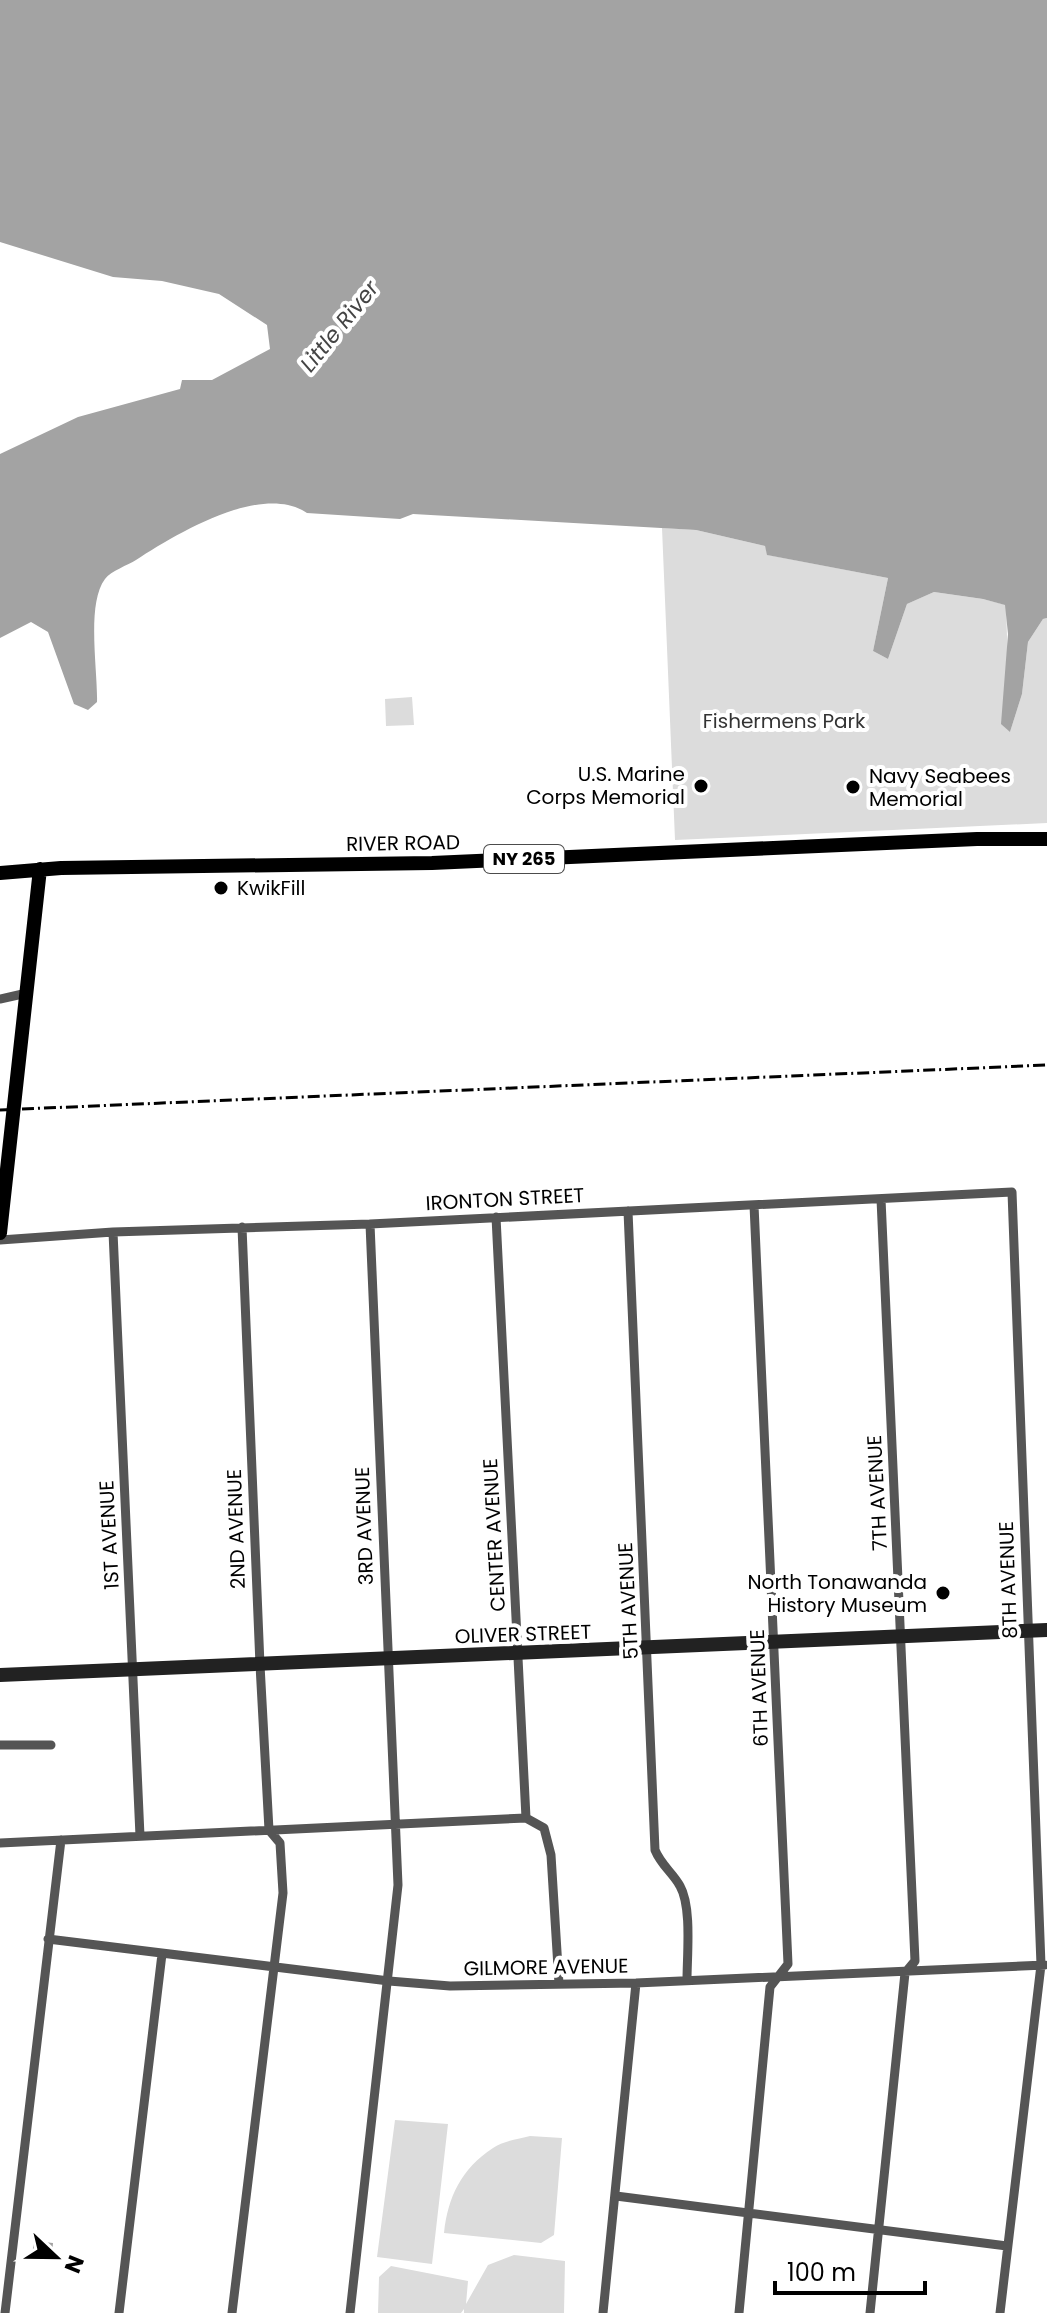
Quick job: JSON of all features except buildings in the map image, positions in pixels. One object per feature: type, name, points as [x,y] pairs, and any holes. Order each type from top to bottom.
[{"type":"main road","name":"RIVER ROAD","points":[[0,873],[40,869],[432,863],[1047,839]]},
{"type":"main road","points":[[0,1233],[40,869]]},
{"type":"main road","name":"OLIVER STREET","points":[[0,1675],[1047,1630]]},
{"type":"street","points":[[0,999],[27,993]]},
{"type":"street","name":"IRONTON STREET","points":[[0,1240],[113,1232],[370,1224],[1012,1192]]},
{"type":"street","name":"8TH AVENUE","points":[[1000,2313],[1044,1965],[1012,1192]]},
{"type":"street","name":"7TH AVENUE","points":[[870,2313],[905,1973],[915,1961],[881,1199]]},
{"type":"street","name":"6TH AVENUE","points":[[739,2313],[770,1987],[788,1964],[754,1205]]},
{"type":"street","name":"5TH AVENUE","points":[[628,1211],[655,1850],[660,1863],[680,1885],[686,1901],[687,1980]]},
{"type":"street","name":"CENTER AVENUE","points":[[496,1217],[526,1818]]},
{"type":"street","name":"3RD AVENUE","points":[[350,2313],[398,1885],[370,1224]]},
{"type":"street","name":"2ND AVENUE","points":[[232,2313],[283,1893],[280,1843],[269,1830],[242,1227]]},
{"type":"street","name":"1ST AVENUE","points":[[113,1232],[140,1836]]},
{"type":"street","points":[[0,1745],[51,1745]]},
{"type":"street","points":[[0,1843],[526,1818],[544,1828],[551,1855],[559,1984]]},
{"type":"street","points":[[5,2313],[61,1840]]},
{"type":"street","name":"GILMORE AVENUE","points":[[48,1939],[450,1986],[636,1983],[1044,1965]]},
{"type":"street","points":[[119,2313],[162,1954]]},
{"type":"street","points":[[603,2313],[636,1983]]},
{"type":"street","points":[[616,2196],[1007,2246]]},
{"type":"green space","name":"Fishermens Park","points":[[662,528],[696,530],[765,546],[768,555],[888,578],[873,651],[888,659],[907,604],[934,592],[1006,605],[1010,732],[1022,694],[1028,642],[1043,619],[1047,618],[1047,823],[675,840]]},
{"type":"green space","points":[[412,697],[414,725],[386,726],[385,699]]},
{"type":"green space","points":[[395,2120],[448,2124],[432,2264],[377,2257]]},
{"type":"green space","points":[[530,2136],[562,2138],[554,2235],[541,2243],[444,2233],[453,2196],[472,2165],[497,2146]]},
{"type":"green space","points":[[514,2255],[565,2261],[564,2313],[464,2313],[464,2309],[461,2313],[378,2313],[379,2277],[391,2266],[468,2281],[466,2304],[488,2265]]},
{"type":"water","name":"Little River","points":[[0,0],[1047,0],[1047,618],[1043,619],[1028,642],[1022,694],[1010,732],[1001,724],[1008,634],[1005,605],[934,592],[907,604],[888,659],[873,651],[888,578],[767,555],[765,546],[696,530],[413,514],[400,519],[307,513],[288,505],[267,504],[244,507],[196,526],[105,579],[99,590],[94,621],[97,702],[88,710],[74,704],[48,632],[31,622],[0,638],[0,454],[78,417],[180,389],[182,380],[212,380],[270,349],[267,325],[219,294],[162,281],[113,277],[0,242]]},
{"type":"water","points":[[34,2241],[53,2243],[52,2256],[32,2255]]},
{"type":"railway","points":[[0,1110],[1047,1065]]},
{"type":"place","name":"U.S. Marine Corps Memorial","points":[[701,786]]},
{"type":"place","name":"Navy Seabees Memorial","points":[[853,787]]},
{"type":"place","name":"KwikFill","points":[[221,888]]},
{"type":"place","name":"North Tonawanda History Museum","points":[[943,1593]]}]
